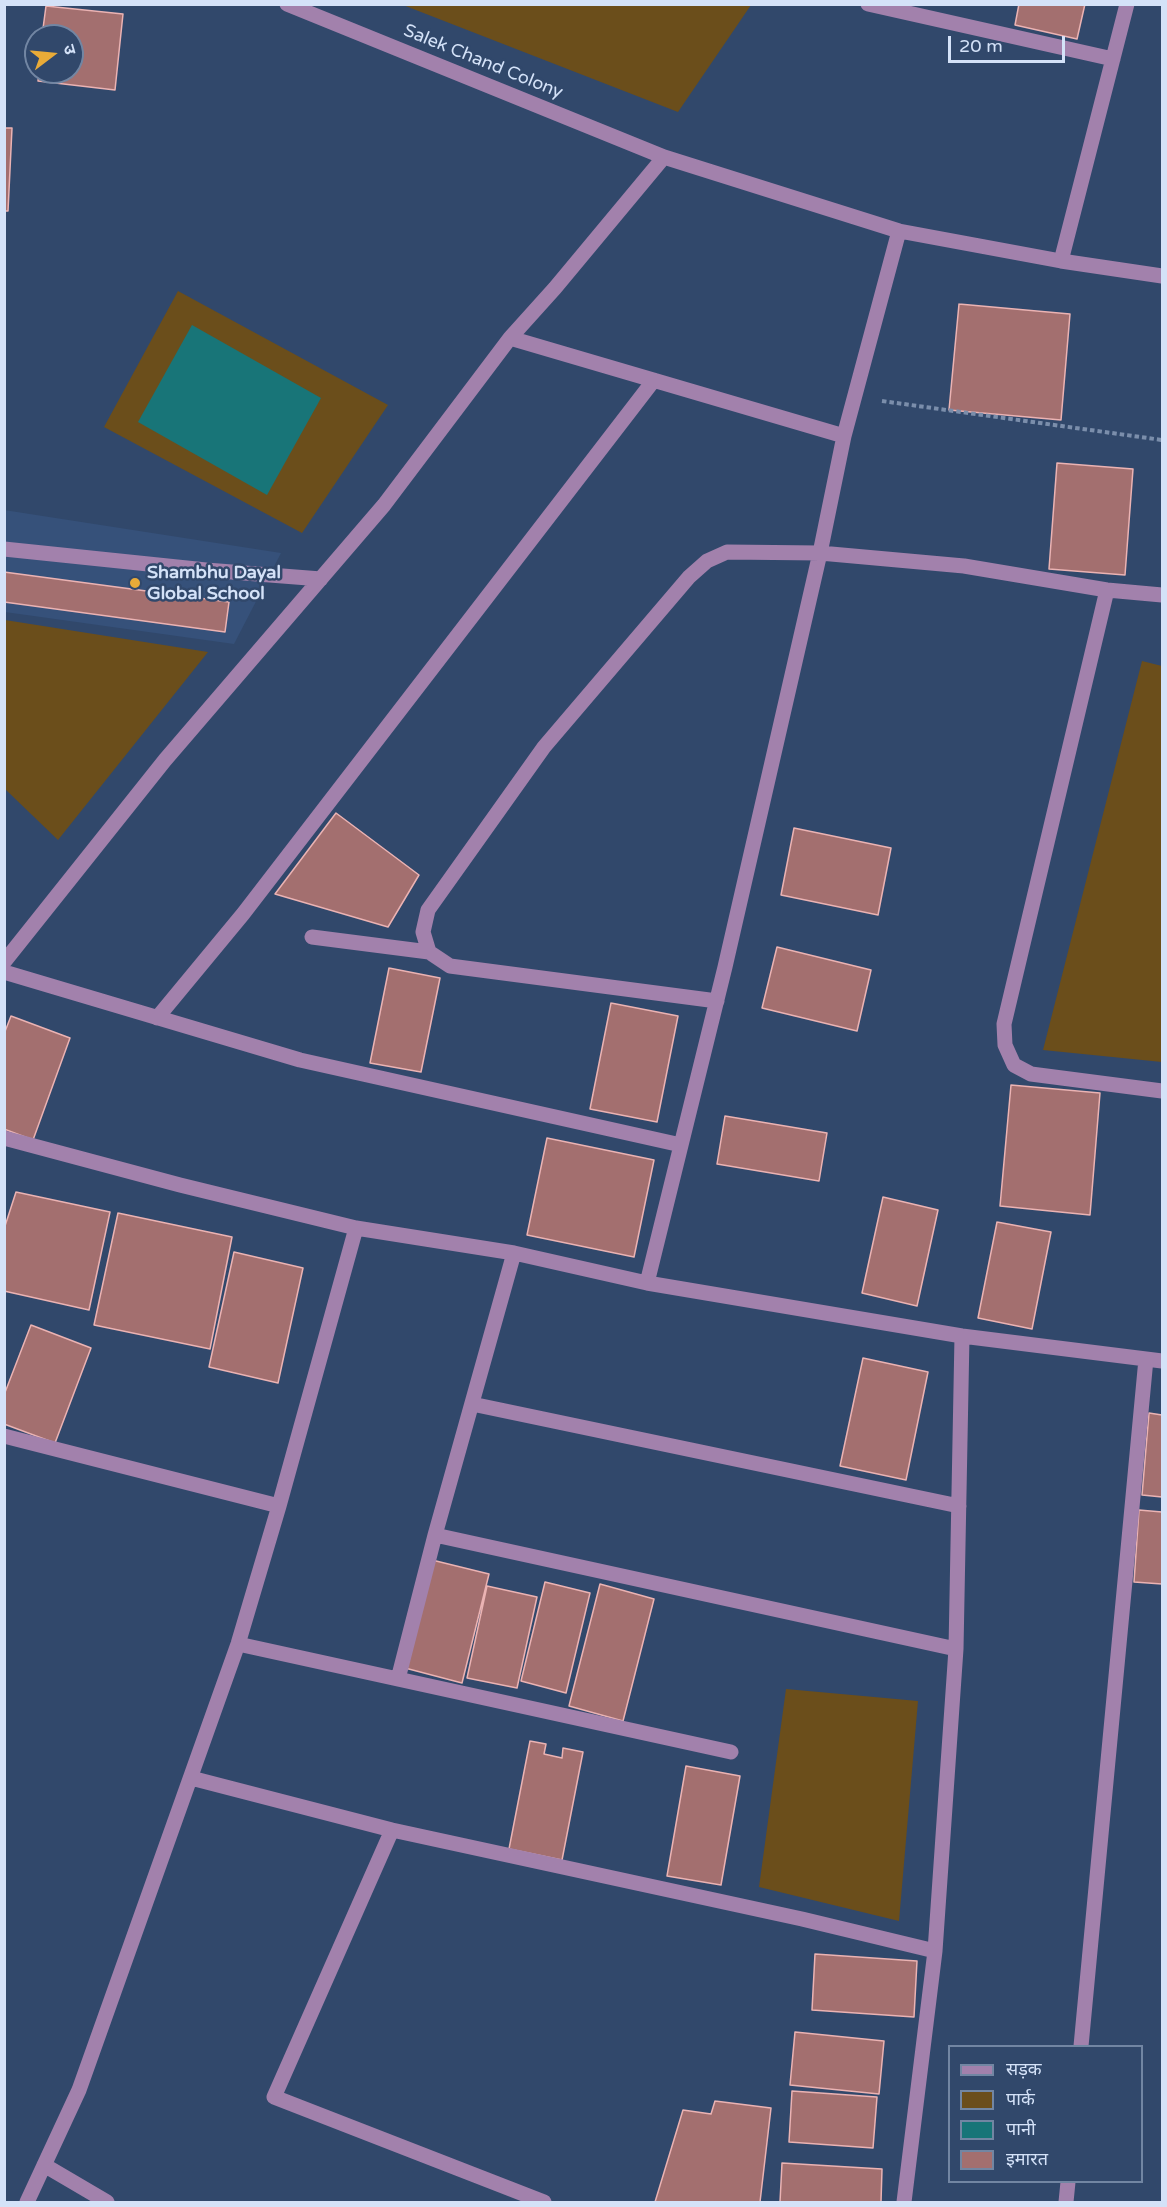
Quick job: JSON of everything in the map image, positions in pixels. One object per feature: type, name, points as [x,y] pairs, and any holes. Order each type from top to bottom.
[{"type":"street","name":"Salek Chand Colony","points":[[287,4],[664,157],[899,231],[1061,261],[1162,276]]},
{"type":"street","points":[[868,4],[1113,59]]},
{"type":"street","points":[[1061,261],[1127,4]]},
{"type":"street","points":[[4,962],[165,760],[384,505],[510,338],[555,288],[664,157]]},
{"type":"street","points":[[647,1282],[717,1001],[820,553],[844,436],[899,231]]},
{"type":"street","points":[[510,338],[844,436]]},
{"type":"street","points":[[157,1018],[243,914],[654,380]]},
{"type":"street","points":[[4,549],[206,570],[321,579]]},
{"type":"street","points":[[429,952],[423,932],[428,910],[544,747],[689,577],[707,561],[727,552],[820,553],[964,566],[1107,590],[1162,596]]},
{"type":"street","points":[[1107,590],[1004,1024],[1005,1045],[1014,1065],[1031,1074],[1162,1091]]},
{"type":"street","points":[[312,937],[429,952],[450,966],[717,1001]]},
{"type":"street","points":[[4,972],[300,1060],[681,1145]]},
{"type":"street","points":[[4,1138],[180,1185],[356,1228],[514,1253],[647,1282],[962,1336],[1162,1362]]},
{"type":"street","points":[[27,2202],[79,2090],[238,1644],[356,1228]]},
{"type":"street","points":[[398,1679],[435,1535],[514,1253]]},
{"type":"street","points":[[904,2202],[935,1951],[956,1649],[962,1336]]},
{"type":"street","points":[[1081,2045],[1146,1359]]},
{"type":"street","points":[[472,1404],[959,1506]]},
{"type":"street","points":[[4,1436],[279,1506]]},
{"type":"street","points":[[435,1535],[956,1649]]},
{"type":"street","points":[[238,1644],[731,1752]]},
{"type":"street","points":[[191,1778],[392,1830],[802,1919],[935,1951]]},
{"type":"street","points":[[392,1830],[274,2097],[544,2202]]},
{"type":"street","points":[[45,2165],[107,2202]]},
{"type":"street","points":[[1066,2202],[1068,2183]]},
{"type":"path","points":[[854,397],[1162,440]]},
{"type":"shaded area","name":"Shambhu Dayal Global School","points":[[4,510],[281,553],[234,644],[5,612]]},
{"type":"green space","points":[[403,5],[751,5],[678,112]]},
{"type":"green space","points":[[178,291],[388,405],[302,533],[104,427]]},
{"type":"green space","points":[[5,620],[208,652],[58,840],[5,789]]},
{"type":"green space","points":[[1142,661],[1162,666],[1162,1062],[1043,1050]]},
{"type":"green space","points":[[786,1689],[918,1701],[899,1921],[759,1887]]},
{"type":"water","points":[[192,325],[321,398],[267,495],[138,422]]},
{"type":"building","points":[[1019,4],[1085,4],[1077,39],[1015,25]]},
{"type":"building","points":[[46,6],[123,14],[115,90],[64,84],[84,84],[84,24],[44,24]]},
{"type":"building","points":[[4,128],[12,128],[8,211],[4,211]]},
{"type":"building","points":[[959,304],[1070,314],[1061,420],[949,410]]},
{"type":"building","points":[[1057,463],[1133,469],[1125,575],[1049,569]]},
{"type":"building","points":[[4,572],[229,602],[225,632],[4,602]]},
{"type":"building","points":[[336,813],[419,875],[388,927],[275,894]]},
{"type":"building","points":[[794,828],[891,848],[878,915],[781,895]]},
{"type":"building","points":[[777,947],[871,970],[857,1031],[762,1008]]},
{"type":"building","points":[[389,968],[440,978],[421,1072],[370,1063]]},
{"type":"building","points":[[611,1003],[678,1016],[657,1122],[590,1109]]},
{"type":"building","points":[[11,1016],[70,1038],[33,1140],[4,1129],[4,1034]]},
{"type":"building","points":[[1011,1085],[1100,1093],[1090,1215],[1000,1206]]},
{"type":"building","points":[[725,1116],[827,1133],[819,1181],[717,1164]]},
{"type":"building","points":[[547,1138],[654,1160],[634,1257],[527,1235]]},
{"type":"building","points":[[16,1192],[110,1212],[89,1310],[4,1291],[4,1229]]},
{"type":"building","points":[[883,1197],[938,1210],[917,1306],[862,1293]]},
{"type":"building","points":[[118,1213],[232,1237],[210,1349],[94,1325]]},
{"type":"building","points":[[997,1222],[1051,1232],[1032,1329],[978,1318]]},
{"type":"building","points":[[234,1252],[303,1268],[278,1383],[209,1367]]},
{"type":"building","points":[[31,1325],[91,1348],[55,1443],[4,1424],[4,1395]]},
{"type":"building","points":[[863,1358],[928,1372],[906,1480],[840,1466]]},
{"type":"building","points":[[1149,1413],[1162,1415],[1162,1497],[1142,1495]]},
{"type":"building","points":[[1139,1510],[1162,1512],[1162,1584],[1134,1582]]},
{"type":"building","points":[[432,1560],[489,1574],[462,1683],[405,1668]]},
{"type":"building","points":[[545,1582],[590,1593],[566,1693],[521,1681]]},
{"type":"building","points":[[600,1584],[654,1599],[623,1721],[569,1706]]},
{"type":"building","points":[[487,1586],[537,1597],[517,1688],[467,1678]]},
{"type":"building","points":[[530,1741],[546,1744],[544,1754],[562,1758],[563,1748],[583,1752],[562,1860],[509,1849]]},
{"type":"building","points":[[686,1766],[740,1776],[721,1885],[667,1876]]},
{"type":"building","points":[[815,1954],[917,1961],[914,2017],[812,2010]]},
{"type":"building","points":[[795,2032],[884,2041],[879,2094],[790,2085]]},
{"type":"building","points":[[792,2091],[877,2097],[873,2148],[789,2142]]},
{"type":"building","points":[[715,2101],[771,2108],[760,2202],[655,2202],[683,2110],[711,2114]]},
{"type":"building","points":[[782,2163],[882,2169],[881,2202],[780,2202]]},
{"type":"place","name":"Shambhu Dayal Global School","points":[[135,583]]}]
